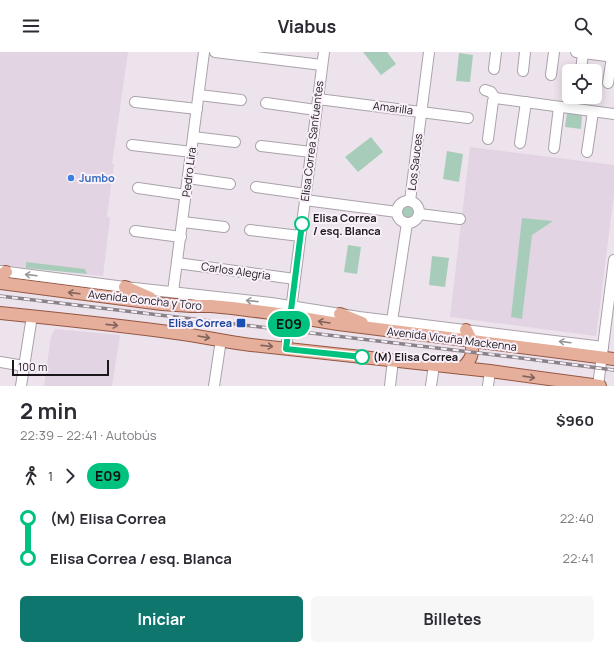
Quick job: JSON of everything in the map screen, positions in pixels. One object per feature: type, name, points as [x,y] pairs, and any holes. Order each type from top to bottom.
[{"type":"main road","name":"Avenida Concha y Toro","points":[[0,284],[162,304],[291,311]]},
{"type":"main road","points":[[125,287],[162,304]]},
{"type":"main road","name":"Avenida Vicuña Mackenna","points":[[291,311],[324,322],[472,341],[606,354]]},
{"type":"main road","points":[[0,313],[170,332],[286,349],[462,368],[578,385],[599,386]]},
{"type":"main road","points":[[340,314],[376,329]]},
{"type":"main road","points":[[462,368],[471,358],[472,353],[472,341],[466,330]]},
{"type":"street","name":"Pedro Lira","points":[[173,292],[204,52]]},
{"type":"street","points":[[215,52],[322,65]]},
{"type":"street","name":"Elisa Correa Sanfuentes","points":[[286,349],[324,52]]},
{"type":"street","name":"Los Sauces","points":[[410,201],[429,52]]},
{"type":"street","points":[[494,69],[496,52]]},
{"type":"street","points":[[523,71],[525,52]]},
{"type":"street","points":[[551,75],[554,52]]},
{"type":"street","points":[[581,64],[580,52],[613,57],[608,83]]},
{"type":"street","points":[[485,90],[491,92],[496,98],[614,114]]},
{"type":"street","points":[[199,95],[241,100]]},
{"type":"street","name":"Amarilla","points":[[318,98],[468,118]]},
{"type":"street","points":[[488,139],[493,101],[496,98]]},
{"type":"street","points":[[135,102],[197,109]]},
{"type":"street","points":[[520,143],[526,102]]},
{"type":"street","points":[[266,103],[316,110]]},
{"type":"street","points":[[554,148],[559,107]]},
{"type":"street","points":[[587,152],[593,112]]},
{"type":"street","points":[[193,137],[235,142]]},
{"type":"street","points":[[132,145],[192,152]]},
{"type":"street","points":[[261,146],[311,152]]},
{"type":"street","points":[[188,178],[230,184]]},
{"type":"street","points":[[256,187],[305,197],[397,212]]},
{"type":"street","points":[[138,188],[186,195]]},
{"type":"street","points":[[406,201],[410,201],[416,204],[419,214],[414,222],[407,223],[401,221],[397,212],[401,204],[406,201]]},
{"type":"street","points":[[419,214],[460,219]]},
{"type":"street","points":[[182,222],[224,227]]},
{"type":"street","points":[[392,321],[407,223]]},
{"type":"street","points":[[250,230],[300,236]]},
{"type":"street","points":[[135,231],[181,237]]},
{"type":"street","points":[[599,386],[606,354],[614,260]]},
{"type":"street","name":"Carlos Alegria","points":[[177,263],[295,279]]},
{"type":"street","points":[[2,273],[173,292],[291,311],[340,314],[466,330],[606,354]]},
{"type":"street","points":[[21,386],[32,316]]},
{"type":"street","points":[[214,386],[220,340]]},
{"type":"street","points":[[390,386],[393,360]]},
{"type":"street","points":[[0,362],[24,366]]},
{"type":"street","points":[[431,386],[434,365]]},
{"type":"street","points":[[488,386],[490,372]]},
{"type":"shaded area","points":[[0,52],[128,52],[112,164],[114,164],[107,216],[110,218],[103,276],[0,265]]},
{"type":"shaded area","points":[[470,147],[614,165],[614,194],[596,336],[450,317]]},
{"type":"shaded area","points":[[55,329],[120,335],[112,386],[44,386],[51,336]]},
{"type":"green space","points":[[363,52],[387,52],[396,64],[381,75]]},
{"type":"green space","points":[[459,53],[473,55],[470,82],[456,81]]},
{"type":"green space","points":[[567,113],[582,115],[581,129],[565,127]]},
{"type":"green space","points":[[371,137],[383,152],[358,172],[345,157]]},
{"type":"green space","points":[[447,151],[463,154],[459,182],[443,179]]},
{"type":"green space","points":[[408,202],[415,205],[418,212],[415,219],[408,222],[401,219],[398,212],[401,205]]},
{"type":"green space","points":[[522,218],[553,221],[532,235],[522,319],[511,317]]},
{"type":"green space","points":[[348,245],[361,247],[357,274],[344,272]]},
{"type":"green space","points":[[432,256],[449,258],[445,287],[429,285]]},
{"type":"green space","points":[[26,262],[85,269],[87,274],[26,268]]},
{"type":"railway","points":[[0,296],[614,370]]},
{"type":"bus line","name":"E09","points":[[302,224],[286,349],[362,357]]},
{"type":"place","name":"Jumbo","points":[[71,178]]},
{"type":"place","name":"Elisa Correa / esq. Blanca","points":[[302,224]]},
{"type":"place","name":"Elisa Correa","points":[[241,323]]},
{"type":"place","name":"(M) Elisa Correa","points":[[362,357]]}]
